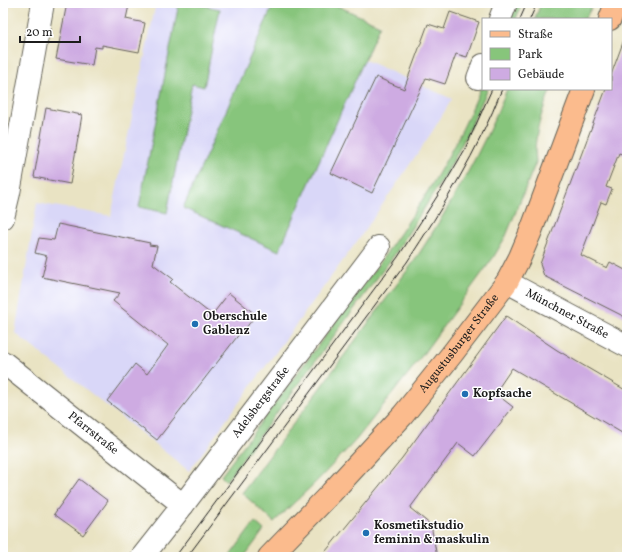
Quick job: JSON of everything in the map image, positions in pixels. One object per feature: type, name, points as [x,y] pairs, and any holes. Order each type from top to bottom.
[{"type":"main road","points":[[610,18],[616,3]]},
{"type":"main road","name":"Augustusburger Straße","points":[[269,557],[403,416],[506,282],[520,257],[531,231],[584,90]]},
{"type":"street","points":[[3,218],[6,192],[43,3]]},
{"type":"street","points":[[500,18],[506,3]]},
{"type":"street","name":"Adelsbergstraße","points":[[142,557],[379,247]]},
{"type":"street","name":"Münchner Straße","points":[[506,282],[627,346]]},
{"type":"street","name":"Pfarrstraße","points":[[3,362],[183,505]]},
{"type":"shaded area","points":[[156,3],[331,3],[380,25],[365,60],[452,99],[432,132],[363,233],[189,471],[15,333],[37,203],[111,216]]},
{"type":"green space","points":[[179,3],[192,3],[220,9],[204,87],[192,84],[167,213],[139,207]]},
{"type":"green space","points":[[274,3],[331,3],[380,25],[279,251],[183,208]]},
{"type":"green space","points":[[513,3],[522,3],[516,18],[507,18]]},
{"type":"green space","points":[[541,3],[594,3],[586,18],[535,18]]},
{"type":"green space","points":[[482,84],[482,90],[488,90],[462,144],[446,174],[395,254],[226,481],[221,476],[401,233],[438,175],[470,114]]},
{"type":"green space","points":[[507,90],[551,90],[538,126],[535,150],[536,162],[506,236],[493,258],[415,365],[356,440],[316,482],[274,522],[242,493],[415,260],[441,219],[477,156]]},
{"type":"green space","points":[[255,522],[264,530],[244,557],[229,557]]},
{"type":"building","points":[[67,3],[115,3],[129,5],[126,19],[145,23],[139,52],[102,45],[102,48],[95,47],[92,65],[56,59]]},
{"type":"building","points":[[450,12],[479,22],[467,57],[456,54],[445,84],[426,78],[372,193],[331,173],[376,77],[404,89],[428,24],[444,29]]},
{"type":"building","points":[[625,37],[627,37],[627,156],[619,153],[606,187],[612,189],[606,204],[601,202],[581,255],[607,268],[610,262],[627,271],[627,318],[544,276],[540,264],[606,90],[612,90],[612,72]]},
{"type":"building","points":[[46,108],[82,115],[70,184],[34,177]]},
{"type":"building","name":"Oberschule Gablenz","points":[[58,224],[150,243],[149,245],[157,246],[153,264],[173,279],[170,282],[212,315],[229,293],[256,315],[241,334],[240,333],[157,440],[107,401],[135,364],[147,374],[168,345],[113,301],[120,293],[42,277],[47,256],[35,253],[39,238],[54,240]]},
{"type":"building","points":[[506,316],[557,350],[627,391],[627,436],[512,368],[495,393],[513,407],[475,456],[458,443],[410,508],[431,525],[437,557],[321,557],[402,458]]},
{"type":"building","points":[[79,479],[108,501],[83,535],[54,514]]},
{"type":"tram line","points":[[520,18],[527,3]]},
{"type":"tram line","points":[[530,18],[537,3]]},
{"type":"tram line","points":[[175,557],[398,257],[464,151],[492,90]]},
{"type":"tram line","points":[[187,557],[407,262],[459,178],[493,112],[502,90]]},
{"type":"place","name":"Oberschule Gablenz","points":[[195,324]]},
{"type":"place","name":"Kopfsache","points":[[465,394]]},
{"type":"place","name":"Kosmetikstudio feminin & maskulin","points":[[366,533]]}]
